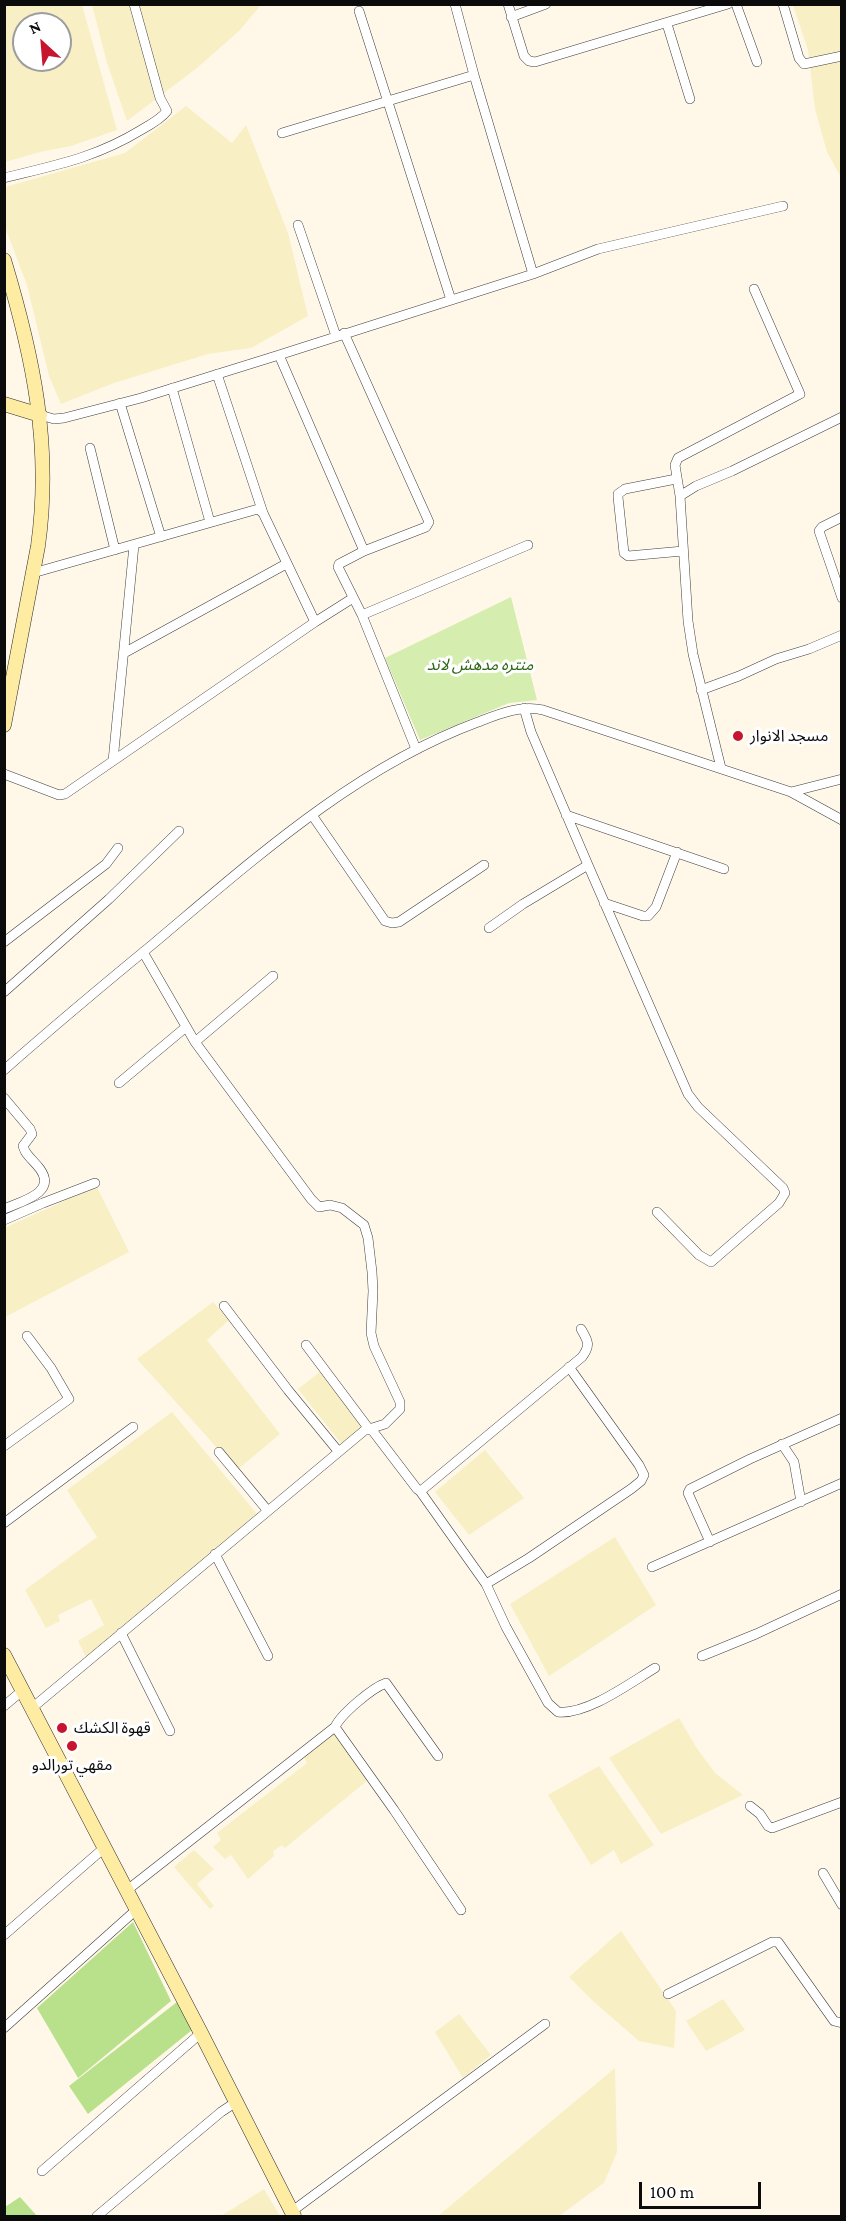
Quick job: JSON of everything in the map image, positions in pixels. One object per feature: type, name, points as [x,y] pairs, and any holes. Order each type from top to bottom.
[{"type":"main road","points":[[4,260],[30,351],[40,415],[44,466],[42,519],[4,725]]},
{"type":"main road","points":[[4,404],[40,415]]},
{"type":"main road","points":[[4,1655],[201,2033],[292,2214]]},
{"type":"street","points":[[4,178],[88,157],[106,150],[150,125],[167,111],[160,98],[134,4]]},
{"type":"street","points":[[455,4],[533,273]]},
{"type":"street","points":[[508,4],[524,56],[529,61],[535,62],[728,4]]},
{"type":"street","points":[[511,17],[546,4]]},
{"type":"street","points":[[736,4],[757,62]]},
{"type":"street","points":[[783,4],[799,58],[804,64],[842,56]]},
{"type":"street","points":[[358,12],[451,300]]},
{"type":"street","points":[[667,24],[690,99]]},
{"type":"street","points":[[282,133],[474,75]]},
{"type":"street","points":[[40,415],[54,419],[64,418],[120,404],[451,300],[598,249],[783,206]]},
{"type":"street","points":[[297,225],[340,335],[429,522],[426,527],[364,551],[339,564],[338,567],[362,615],[416,749]]},
{"type":"street","points":[[721,768],[701,690],[688,621],[680,496],[675,465],[684,453],[800,394],[754,289]]},
{"type":"street","points":[[279,355],[364,551]]},
{"type":"street","points":[[217,374],[263,513],[315,622]]},
{"type":"street","points":[[172,388],[210,522]]},
{"type":"street","points":[[120,404],[161,537]]},
{"type":"street","points":[[680,496],[696,486],[732,471],[842,417]]},
{"type":"street","points":[[90,448],[115,550]]},
{"type":"street","points":[[676,479],[625,489],[618,494],[618,497],[624,553],[628,556],[683,551]]},
{"type":"street","points":[[33,573],[254,510],[261,510],[263,513]]},
{"type":"street","points":[[842,517],[822,527],[819,531],[842,598]]},
{"type":"street","points":[[113,761],[134,544]]},
{"type":"street","points":[[362,615],[528,545]]},
{"type":"street","points":[[124,652],[286,564]]},
{"type":"street","points":[[4,774],[62,795],[353,598]]},
{"type":"street","points":[[701,690],[842,635]]},
{"type":"street","points":[[524,708],[531,732],[566,815],[688,1094],[698,1107],[783,1188],[785,1193],[779,1203],[711,1262],[699,1256],[657,1212]]},
{"type":"street","points":[[4,1070],[259,855],[312,815],[416,749],[457,730],[498,715],[524,708],[555,713],[791,792],[842,820]]},
{"type":"street","points":[[791,792],[842,779]]},
{"type":"street","points":[[312,815],[385,921],[399,922],[484,865]]},
{"type":"street","points":[[566,815],[724,868]]},
{"type":"street","points":[[4,992],[109,899],[178,831]]},
{"type":"street","points":[[4,942],[106,864],[118,848]]},
{"type":"street","points":[[604,903],[648,916],[656,907],[677,852]]},
{"type":"street","points":[[489,928],[531,899],[588,865]]},
{"type":"street","points":[[32,1708],[338,1451],[369,1429],[380,1427],[400,1409],[400,1402],[374,1346],[371,1333],[374,1291],[368,1238],[364,1226],[342,1208],[330,1205],[319,1207],[311,1199],[195,1042],[143,952]]},
{"type":"street","points":[[195,1042],[273,976]]},
{"type":"street","points":[[119,1083],[186,1027]]},
{"type":"street","points":[[4,1098],[30,1129],[32,1134],[24,1146],[25,1150],[45,1176],[46,1185],[42,1192],[4,1209]]},
{"type":"street","points":[[4,1220],[95,1183]]},
{"type":"street","points":[[224,1306],[338,1451]]},
{"type":"street","points":[[420,1491],[588,1349],[589,1343],[581,1329]]},
{"type":"street","points":[[4,1446],[69,1399],[51,1368],[27,1336]]},
{"type":"street","points":[[306,1345],[369,1429],[420,1491],[486,1584],[548,1703],[558,1712],[576,1711],[655,1668]]},
{"type":"street","points":[[486,1584],[622,1495],[641,1481],[644,1475],[569,1367]]},
{"type":"street","points":[[710,1542],[688,1493],[690,1489],[782,1444],[842,1418]]},
{"type":"street","points":[[4,1523],[133,1427]]},
{"type":"street","points":[[782,1444],[794,1462],[801,1502]]},
{"type":"street","points":[[219,1452],[268,1510]]},
{"type":"street","points":[[652,1567],[842,1483]]},
{"type":"street","points":[[215,1554],[268,1656]]},
{"type":"street","points":[[702,1656],[842,1594]]},
{"type":"street","points":[[121,1634],[170,1731]]},
{"type":"street","points":[[126,1891],[334,1727],[354,1706],[386,1683],[438,1756]]},
{"type":"street","points":[[4,1706],[23,1690]]},
{"type":"street","points":[[334,1727],[394,1810],[461,1910]]},
{"type":"street","points":[[750,1806],[772,1828],[842,1802]]},
{"type":"street","points":[[4,1935],[104,1848]]},
{"type":"street","points":[[823,1873],[842,1905]]},
{"type":"street","points":[[4,2028],[136,1910]]},
{"type":"street","points":[[668,1994],[772,1942],[778,1942],[834,2021],[842,2023]]},
{"type":"street","points":[[292,2214],[544,2024]]},
{"type":"street","points":[[42,2171],[201,2033]]},
{"type":"street","points":[[97,2217],[221,2112],[236,2103]]},
{"type":"shaded area","points":[[5,4],[82,5],[117,130],[71,146],[5,162]]},
{"type":"shaded area","points":[[92,5],[261,5],[239,31],[197,68],[127,121],[107,63]]},
{"type":"shaded area","points":[[793,5],[841,5],[841,177],[827,152],[815,109],[808,50]]},
{"type":"shaded area","points":[[186,106],[232,143],[246,125],[288,233],[308,316],[251,348],[208,354],[114,383],[61,404],[49,376],[27,285],[5,227],[5,187],[125,153]]},
{"type":"shaded area","points":[[95,1183],[129,1252],[5,1317],[4,1228],[60,1203]]},
{"type":"shaded area","points":[[213,1302],[229,1320],[207,1340],[280,1434],[237,1470],[137,1359]]},
{"type":"shaded area","points":[[321,1371],[364,1428],[343,1446],[298,1389]]},
{"type":"shaded area","points":[[172,1412],[257,1514],[87,1659],[78,1641],[104,1625],[91,1599],[58,1615],[60,1621],[46,1628],[25,1590],[97,1537],[67,1490]]},
{"type":"shaded area","points":[[485,1450],[524,1498],[469,1535],[435,1492]]},
{"type":"shaded area","points":[[615,1537],[656,1605],[549,1676],[510,1604]]},
{"type":"shaded area","points":[[679,1718],[715,1773],[743,1795],[661,1834],[609,1758]]},
{"type":"shaded area","points":[[334,1732],[368,1780],[285,1848],[282,1845],[273,1851],[274,1856],[248,1879],[231,1855],[225,1859],[213,1847],[221,1840],[217,1833],[307,1763],[304,1757]]},
{"type":"shaded area","points":[[599,1766],[654,1845],[621,1864],[614,1850],[591,1865],[548,1795]]},
{"type":"shaded area","points":[[194,1850],[214,1869],[197,1884],[214,1906],[210,1909],[174,1867]]},
{"type":"shaded area","points":[[621,1931],[676,2011],[674,2048],[639,2041],[569,1977]]},
{"type":"shaded area","points":[[723,1999],[745,2030],[706,2051],[686,2021]]},
{"type":"shaded area","points":[[459,2014],[491,2055],[463,2078],[435,2032]]},
{"type":"shaded area","points":[[615,2068],[617,2152],[604,2183],[559,2216],[438,2216]]},
{"type":"shaded area","points":[[264,2189],[280,2216],[221,2216]]},
{"type":"green space","name":"منتره مدهش لاند","points":[[511,597],[537,700],[509,703],[420,740],[385,658]]},
{"type":"green space","points":[[133,1922],[171,2001],[78,2078],[37,2008]]},
{"type":"green space","points":[[177,2002],[192,2030],[88,2114],[69,2086]]},
{"type":"green space","points":[[20,2197],[37,2216],[5,2216],[5,2207]]},
{"type":"place","name":"مسجد الانوار","points":[[738,736]]},
{"type":"place","name":"قهوة الكشك","points":[[62,1728]]},
{"type":"place","name":"مقهي تورالدو","points":[[72,1746]]}]
